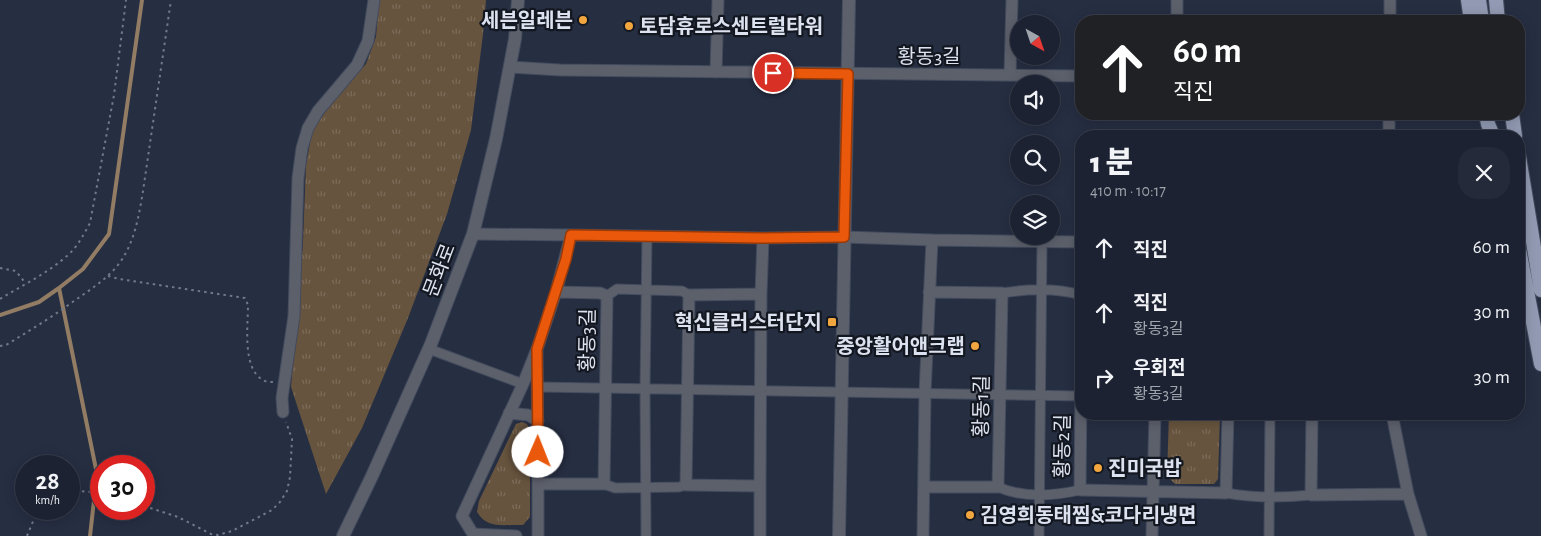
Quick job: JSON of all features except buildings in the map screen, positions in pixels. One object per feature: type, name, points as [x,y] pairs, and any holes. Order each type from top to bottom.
[{"type":"highway","points":[[1468,0],[1470,15]]},
{"type":"highway","points":[[1479,0],[1481,15]]},
{"type":"highway","points":[[1496,0],[1497,15]]},
{"type":"highway","points":[[1525,193],[1541,290]]},
{"type":"highway","points":[[1525,280],[1541,364]]},
{"type":"street","points":[[283,412],[282,398],[294,316],[298,178],[302,148],[308,128],[318,111],[357,65],[368,41],[374,0]]},
{"type":"street","name":"문화로","points":[[343,536],[429,349],[472,234],[496,139],[515,39],[518,0]]},
{"type":"street","points":[[716,72],[718,0]]},
{"type":"street","points":[[839,536],[849,0]]},
{"type":"street","points":[[1010,75],[1012,0]]},
{"type":"street","points":[[1177,15],[1178,0]]},
{"type":"street","points":[[1390,0],[1390,15]]},
{"type":"street","name":"황동3길","points":[[510,67],[560,70],[1010,75]]},
{"type":"street","name":"황동3길","points":[[1060,76],[1075,76]]},
{"type":"street","points":[[472,234],[762,238],[844,237],[1010,241]]},
{"type":"street","name":"황동3길","points":[[571,235],[556,292],[600,293],[607,296],[604,484]]},
{"type":"street","points":[[646,536],[647,236]]},
{"type":"street","points":[[760,536],[762,238]]},
{"type":"street","points":[[923,536],[925,393],[932,240]]},
{"type":"street","points":[[1060,241],[1075,242]]},
{"type":"street","points":[[1039,536],[1042,245]]},
{"type":"street","points":[[607,296],[616,289],[682,292],[689,295],[761,294]]},
{"type":"street","points":[[929,292],[1002,293],[1017,290],[1066,291],[1075,293]]},
{"type":"street","points":[[516,536],[473,534],[462,516],[523,384],[556,292]]},
{"type":"street","name":"황동1길","points":[[998,487],[1002,293]]},
{"type":"street","points":[[686,485],[689,295]]},
{"type":"street","points":[[429,349],[523,384]]},
{"type":"street","points":[[537,349],[538,536]]},
{"type":"street","points":[[538,387],[1075,396]]},
{"type":"street","points":[[508,413],[528,415],[538,421]]},
{"type":"street","name":"황동2길","points":[[1081,420],[1080,490],[1226,493]]},
{"type":"street","points":[[1152,536],[1155,420]]},
{"type":"street","points":[[1228,420],[1226,493],[1248,497],[1408,494]]},
{"type":"street","points":[[1269,536],[1270,420]]},
{"type":"street","points":[[1311,495],[1312,420]]},
{"type":"street","points":[[1393,420],[1408,494],[1421,536]]},
{"type":"street","points":[[538,484],[604,484],[615,488],[679,487],[686,485],[760,486]]},
{"type":"street","points":[[924,488],[998,487],[1011,493],[1040,495],[1066,494],[1080,490]]},
{"type":"path","points":[[0,299],[45,272],[69,254],[90,223],[114,95],[126,0]]},
{"type":"path","points":[[0,346],[19,337],[57,313],[101,282],[120,261],[129,246],[137,221],[172,0]]},
{"type":"path","points":[[0,268],[16,271],[26,284]]},
{"type":"path","points":[[107,276],[245,298],[248,305],[248,355],[256,375],[264,381],[284,383]]},
{"type":"path","points":[[155,510],[178,517],[211,534],[218,535],[232,531],[272,510],[280,502],[286,491],[290,477],[292,439],[283,412]]},
{"type":"path","points":[[27,536],[34,520]]},
{"type":"green space","points":[[379,0],[486,0],[483,34],[471,130],[447,214],[408,318],[362,428],[326,494],[291,387],[303,242],[306,165],[312,132],[331,103],[366,64],[376,37]]},
{"type":"green space","points":[[1169,420],[1220,420],[1218,479],[1214,484],[1175,484],[1167,476]]},
{"type":"green space","points":[[522,422],[527,424],[530,432],[530,517],[523,525],[492,524],[481,518],[477,512],[479,501],[516,424]]},
{"type":"waterway","points":[[90,536],[97,474],[59,288],[83,269],[109,234],[142,0]]},
{"type":"waterway","points":[[0,315],[39,302],[59,288]]},
{"type":"place","name":"세븐일레븐","points":[[583,20]]},
{"type":"place","name":"토담휴로스센트럴타워","points":[[629,26]]},
{"type":"place","name":"혁신클러스터단지","points":[[832,322]]},
{"type":"place","name":"중앙활어앤크랩","points":[[975,346]]},
{"type":"place","name":"진미국밥","points":[[1098,468]]},
{"type":"place","name":"김영희동태찜&코다리냉면","points":[[970,515]]},
{"type":"route","points":[[538,452],[537,349],[566,259],[571,235],[762,238],[844,237],[848,74],[773,73]]}]
